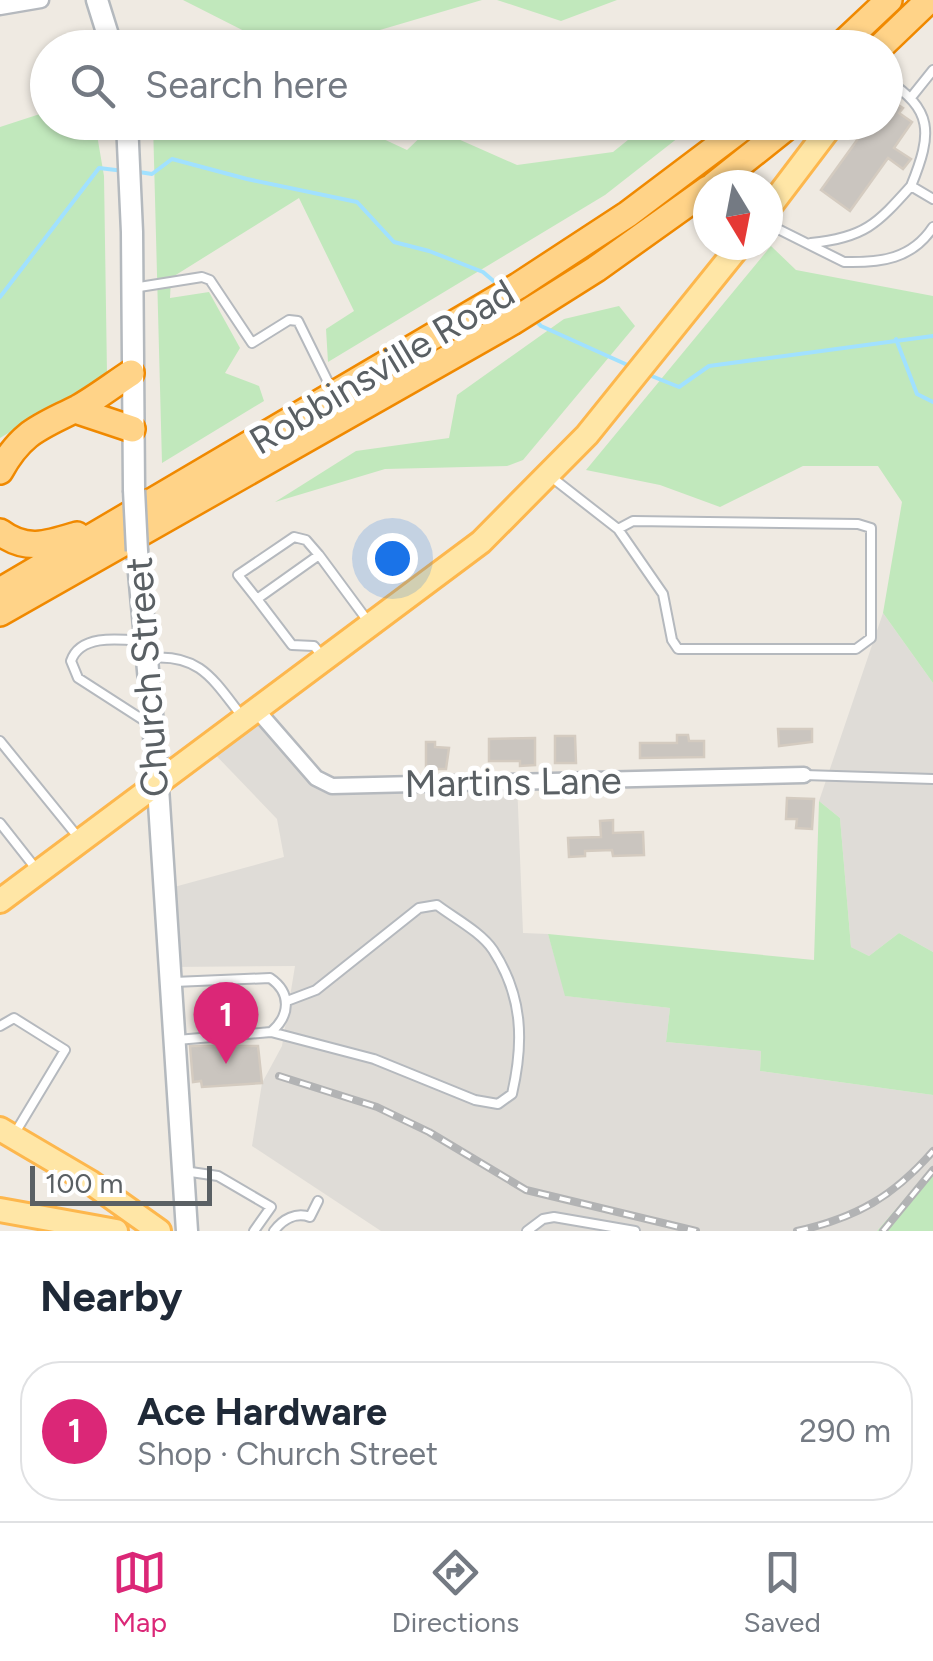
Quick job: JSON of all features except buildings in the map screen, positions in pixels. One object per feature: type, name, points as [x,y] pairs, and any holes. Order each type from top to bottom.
[{"type":"highway","points":[[857,30],[889,0]]},
{"type":"highway","points":[[898,30],[929,0]]},
{"type":"highway","name":"Robbinsville Road","points":[[0,591],[518,286],[628,214],[726,140]]},
{"type":"highway","name":"Robbinsville Road","points":[[735,170],[771,140]]},
{"type":"highway","name":"Robbinsville Road","points":[[0,613],[512,322],[693,203]]},
{"type":"highway","points":[[0,471],[34,430],[75,410],[131,373]]},
{"type":"highway","points":[[75,410],[132,428]]},
{"type":"highway","points":[[0,532],[12,541],[36,546],[120,522]]},
{"type":"main road","points":[[903,37],[929,0]]},
{"type":"main road","points":[[783,188],[820,140]]},
{"type":"main road","points":[[0,901],[481,542],[550,476],[728,260]]},
{"type":"main road","points":[[6,1133],[159,1231]]},
{"type":"main road","points":[[64,1167],[92,1206],[90,1226]]},
{"type":"main road","points":[[0,1210],[40,1223],[116,1231]]},
{"type":"street","points":[[0,7],[41,0]]},
{"type":"street","points":[[97,0],[106,30]]},
{"type":"street","name":"Church Street","points":[[129,140],[137,551],[188,1231]]},
{"type":"street","name":"Martins Lane","points":[[250,713],[316,778],[332,786],[804,775]]},
{"type":"lane","points":[[913,95],[931,75]]},
{"type":"lane","points":[[808,244],[837,241],[879,222],[911,186],[931,134],[928,114],[903,89]]},
{"type":"lane","points":[[911,186],[933,199]]},
{"type":"lane","points":[[783,232],[844,262],[877,261],[908,254],[933,227]]},
{"type":"lane","points":[[132,288],[202,276],[210,280],[252,344],[289,320],[298,321],[334,394]]},
{"type":"lane","points":[[550,476],[618,528],[662,594],[672,640],[678,650],[856,649],[870,638],[871,528],[858,524],[652,521],[633,521],[618,528]]},
{"type":"lane","points":[[323,657],[314,646],[292,645],[238,575],[294,537],[306,540],[370,624]]},
{"type":"lane","points":[[257,599],[319,555]]},
{"type":"lane","points":[[153,726],[78,678],[72,661],[80,646],[92,642],[188,661],[211,676],[250,713]]},
{"type":"lane","points":[[0,741],[81,840]]},
{"type":"lane","points":[[804,775],[933,780]]},
{"type":"lane","points":[[0,823],[39,872]]},
{"type":"lane","points":[[174,1040],[271,1032],[374,1059],[475,1100],[498,1104],[512,1094],[518,1066],[519,1007],[492,947],[437,905],[419,908],[316,990],[287,1001]]},
{"type":"lane","points":[[169,982],[270,978],[281,986],[287,1001],[283,1022],[271,1032]]},
{"type":"lane","points":[[0,1026],[14,1018],[65,1050],[6,1133]]},
{"type":"lane","points":[[184,1172],[218,1176],[271,1207],[254,1231]]},
{"type":"lane","points":[[274,1231],[292,1217],[310,1217],[318,1201]]},
{"type":"lane","points":[[527,1231],[554,1216],[634,1231]]},
{"type":"shaded area","points":[[883,613],[933,683],[933,952],[899,933],[869,956],[851,947],[840,818],[819,801]]},
{"type":"shaded area","points":[[256,709],[324,784],[517,782],[523,933],[548,934],[566,996],[670,1008],[666,1042],[761,1051],[760,1071],[933,1095],[933,1166],[877,1231],[381,1231],[252,1146],[262,1083],[282,1046],[295,966],[170,967],[163,890],[284,857],[277,819],[207,746]]},
{"type":"green space","points":[[183,0],[482,0],[380,30],[242,30]]},
{"type":"green space","points":[[497,0],[617,0],[561,21]]},
{"type":"green space","points":[[30,117],[30,140],[98,140],[104,176],[107,374],[0,438],[0,127]]},
{"type":"green space","points":[[153,140],[386,140],[407,150],[417,140],[460,140],[517,165],[613,152],[628,140],[675,140],[605,195],[328,362],[326,329],[354,311],[299,198],[171,278],[170,298],[209,292],[240,348],[225,373],[259,386],[264,401],[162,463]]},
{"type":"green space","points":[[783,258],[796,270],[933,296],[933,683],[883,613],[902,502],[878,466],[803,466],[720,507],[660,485],[586,470],[759,260]]},
{"type":"green space","points":[[619,306],[635,326],[523,460],[507,466],[385,469],[275,502],[356,451],[449,438],[457,395],[564,319]]},
{"type":"green space","points":[[819,801],[840,818],[851,947],[869,956],[899,933],[933,952],[933,1095],[760,1071],[761,1051],[666,1042],[670,1008],[565,996],[548,934],[814,960]]},
{"type":"green space","points":[[933,1166],[933,1231],[877,1231]]},
{"type":"waterway","points":[[139,172],[152,174],[172,159],[357,202],[394,242],[483,272],[497,284]]},
{"type":"waterway","points":[[0,297],[99,168],[124,171]]},
{"type":"waterway","points":[[533,318],[541,326],[632,367]]},
{"type":"waterway","points":[[649,375],[679,387],[709,366],[933,336]]},
{"type":"waterway","points":[[896,339],[917,394],[933,402]]},
{"type":"railway","points":[[279,1076],[377,1107],[429,1132],[526,1190],[696,1231]]},
{"type":"railway","points":[[797,1231],[838,1219],[872,1203],[904,1181],[933,1151]]},
{"type":"railway","points":[[883,1231],[933,1170]]},
{"type":"place","name":"Ace Hardware","points":[[226,1064]]}]
